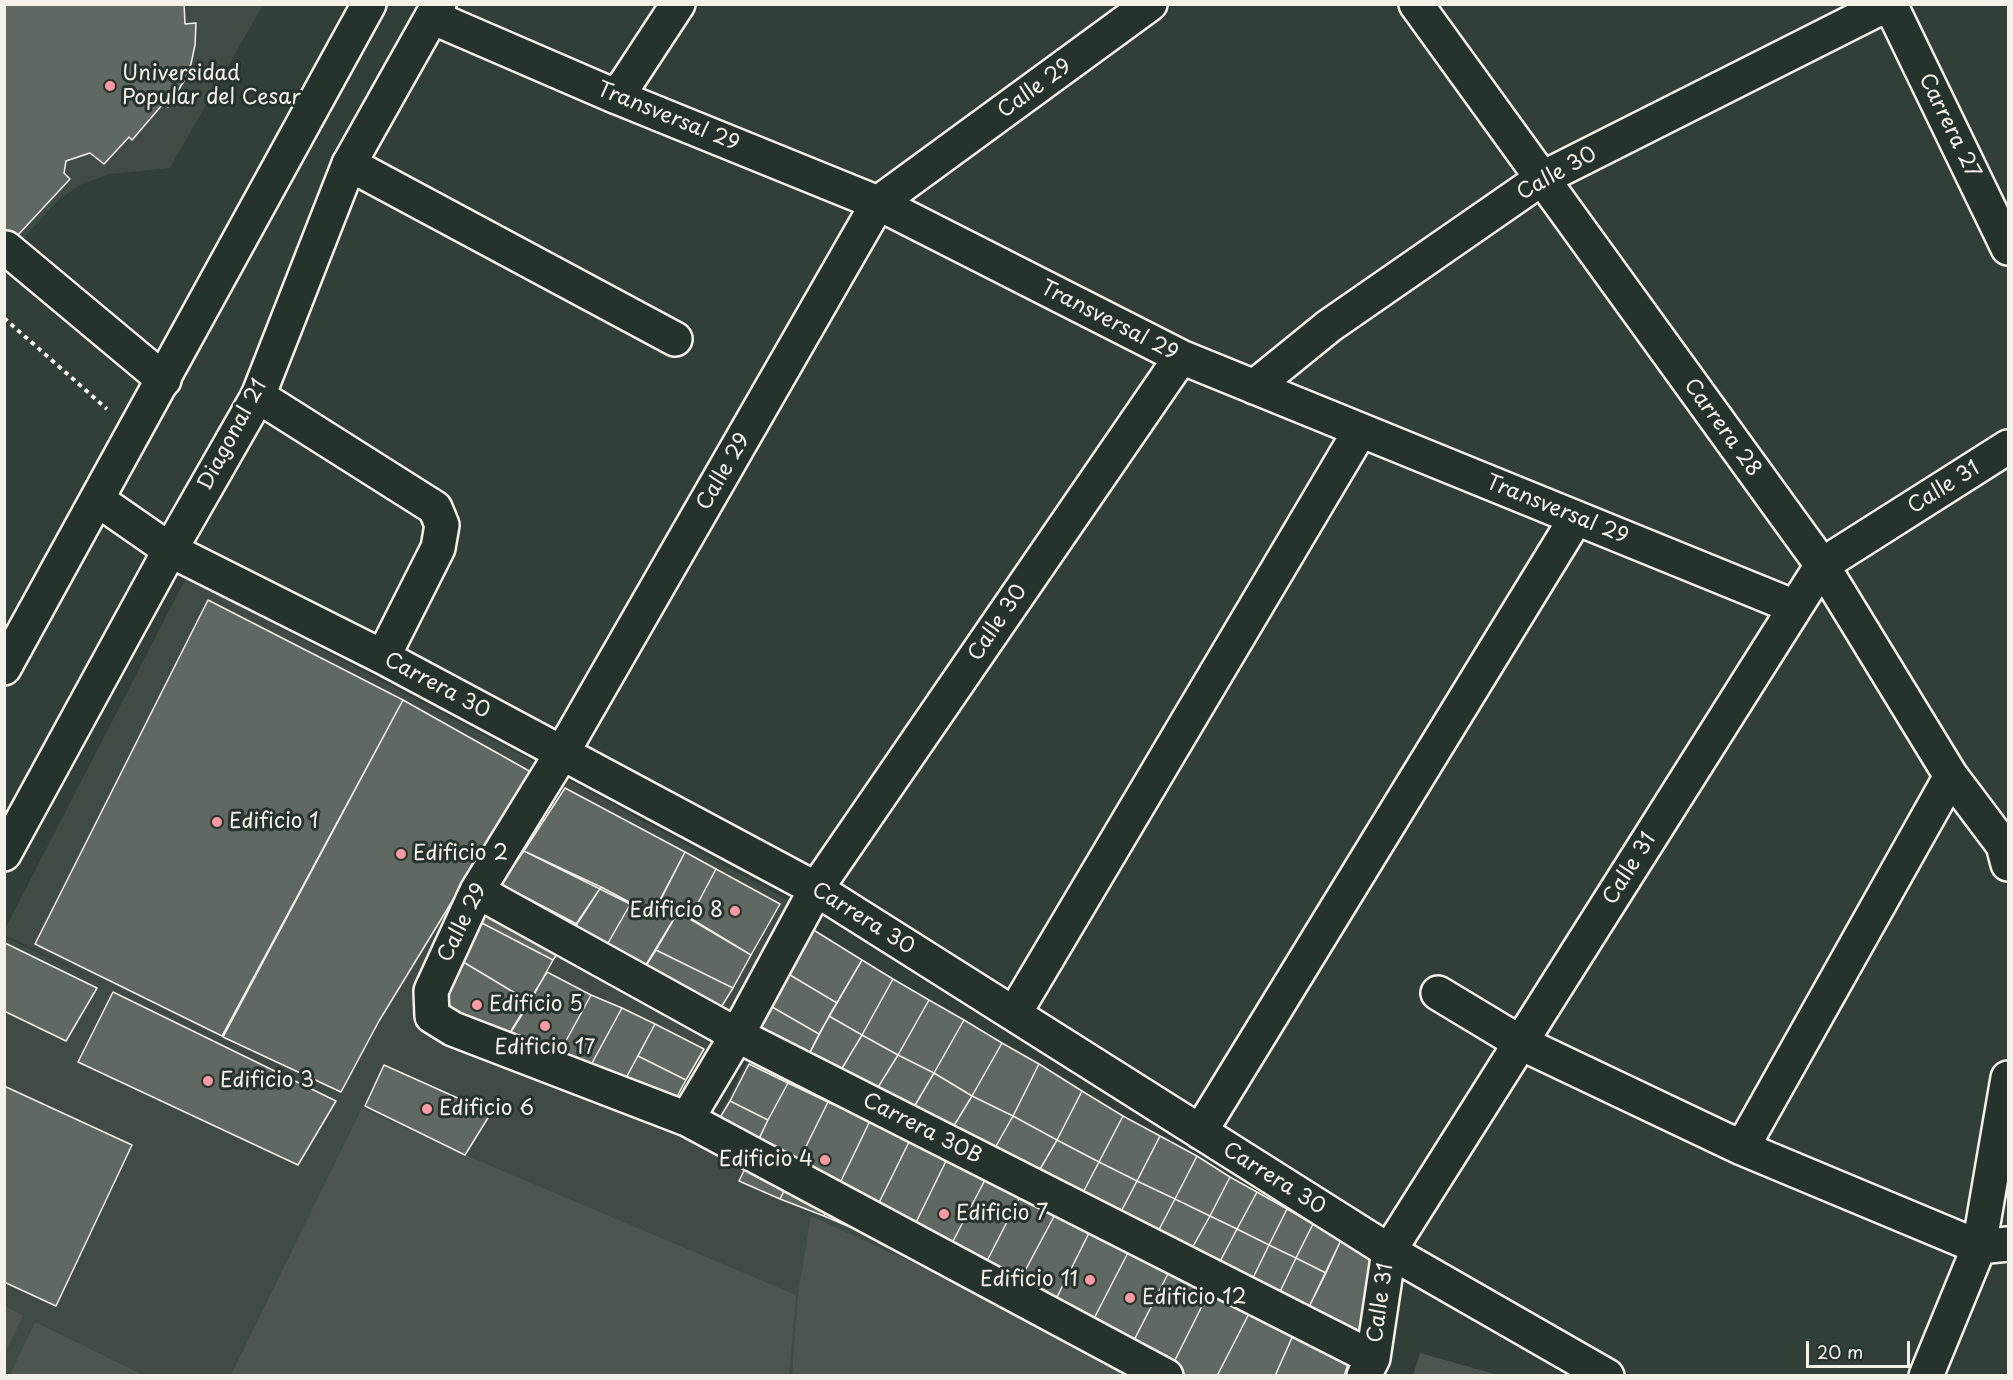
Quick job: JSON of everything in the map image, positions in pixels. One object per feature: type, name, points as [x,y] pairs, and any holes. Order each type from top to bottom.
[{"type":"main road","points":[[4,668],[369,4]]},
{"type":"main road","points":[[617,97],[678,4]]},
{"type":"main road","name":"Calle 29","points":[[687,1119],[453,1029],[432,1016],[431,991],[477,891],[562,753],[878,203],[1150,4]]},
{"type":"main road","name":"Carrera 28","points":[[1416,4],[1822,565],[1951,776],[2003,845],[2008,864]]},
{"type":"main road","name":"Calle 30","points":[[1254,387],[1329,326],[1541,179],[1889,4]]},
{"type":"main road","name":"Carrera 27","points":[[1889,4],[2008,248]]},
{"type":"main road","name":"Transversal 29","points":[[435,11],[617,97],[878,203],[1180,357],[1795,607]]},
{"type":"main road","name":"Diagonal 21","points":[[4,854],[170,550],[258,396],[349,164],[435,11]]},
{"type":"main road","points":[[349,164],[675,339]]},
{"type":"main road","points":[[6,248],[164,380]]},
{"type":"main road","name":"Calle 30","points":[[687,1119],[816,889],[1180,357]]},
{"type":"main road","points":[[258,396],[435,508],[442,525],[438,548],[383,657]]},
{"type":"main road","points":[[1014,1014],[1360,430]]},
{"type":"main road","name":"Calle 31","points":[[1368,1367],[1389,1251],[1822,565],[2008,447]]},
{"type":"main road","name":"Carrera 30","points":[[98,500],[170,550],[383,657],[816,889],[1389,1251],[1607,1376]]},
{"type":"main road","points":[[1200,1132],[1576,518]]},
{"type":"main road","points":[[1742,1148],[1951,776]]},
{"type":"main road","name":"Carrera 30B","points":[[477,891],[736,1035],[1368,1367]]},
{"type":"main road","points":[[1438,993],[1521,1042],[1742,1148],[1994,1246]]},
{"type":"main road","points":[[1926,1376],[1994,1246],[2008,1078]]},
{"type":"main road","points":[[687,1119],[1166,1376]]},
{"type":"path","points":[[4,318],[134,435]]},
{"type":"shaded area","name":"Universidad Popular del Cesar","points":[[5,5],[263,5],[170,168],[109,174],[80,185],[57,201],[5,259]]},
{"type":"shaded area","points":[[186,578],[550,770],[791,902],[672,1116],[710,1134],[747,1061],[1359,1348],[1352,1375],[5,1375],[4,937],[108,985],[5,935],[5,929]]},
{"type":"shaded area","points":[[362,1108],[465,1155],[796,1295],[789,1375],[231,1375]]},
{"type":"shaded area","points":[[811,1216],[1155,1375],[792,1376],[798,1295]]},
{"type":"shaded area","points":[[5,1306],[23,1316],[5,1353]]},
{"type":"shaded area","points":[[35,1322],[143,1375],[10,1375]]},
{"type":"shaded area","points":[[1420,1353],[1498,1375],[1413,1375]]},
{"type":"building","name":"Universidad Popular del Cesar","points":[[4,4],[184,4],[185,24],[196,23],[191,64],[184,81],[168,107],[163,104],[132,140],[129,137],[104,164],[90,153],[66,161],[64,173],[70,179],[4,250]]},
{"type":"building","name":"Edificio 1","points":[[208,600],[403,700],[222,1036],[35,944]]},
{"type":"building","name":"Edificio 2","points":[[403,700],[531,772],[379,1021],[341,1092],[223,1037]]},
{"type":"building","points":[[565,788],[685,852],[652,915],[524,851]]},
{"type":"building","name":"Edificio 2","points":[[524,851],[601,887],[577,924],[500,884]]},
{"type":"building","points":[[685,852],[716,869],[690,918],[659,903]]},
{"type":"building","name":"Edificio 8","points":[[716,869],[780,904],[751,955],[690,918]]},
{"type":"building","points":[[500,884],[577,924],[553,960],[478,921]]},
{"type":"building","points":[[601,887],[631,903],[596,964],[562,945]]},
{"type":"building","points":[[631,903],[652,915],[659,903],[678,912],[635,983],[596,964]]},
{"type":"building","points":[[678,912],[751,955],[733,988],[656,950]]},
{"type":"building","points":[[478,921],[553,960],[530,1002],[455,957]]},
{"type":"building","points":[[812,929],[862,960],[837,1003],[785,972]]},
{"type":"building","points":[[5,943],[97,988],[66,1041],[4,1011]]},
{"type":"building","points":[[656,950],[733,988],[712,1022],[635,983]]},
{"type":"building","name":"Edificio 5","points":[[455,957],[530,1002],[500,1049],[424,1009]]},
{"type":"building","points":[[862,960],[893,979],[862,1035],[829,1016]]},
{"type":"building","name":"Edificio 17","points":[[547,972],[591,995],[549,1072],[500,1049]]},
{"type":"building","points":[[785,972],[837,1003],[819,1034],[767,1004]]},
{"type":"building","points":[[893,979],[929,1000],[898,1055],[862,1035]]},
{"type":"building","name":"Edificio 3","points":[[113,992],[336,1101],[298,1165],[78,1062]]},
{"type":"building","points":[[591,995],[622,1008],[579,1087],[549,1072]]},
{"type":"building","points":[[929,1000],[964,1020],[934,1073],[898,1055]]},
{"type":"building","points":[[767,1004],[819,1034],[802,1068],[748,1039]]},
{"type":"building","points":[[622,1008],[655,1024],[612,1104],[579,1087]]},
{"type":"building","points":[[829,1016],[862,1035],[832,1085],[802,1068]]},
{"type":"building","points":[[964,1020],[1002,1043],[972,1096],[934,1073]]},
{"type":"building","points":[[655,1024],[704,1049],[686,1080],[638,1056]]},
{"type":"building","points":[[862,1035],[898,1055],[867,1105],[832,1085]]},
{"type":"building","points":[[1002,1043],[1039,1064],[1013,1116],[972,1096]]},
{"type":"building","points":[[898,1055],[934,1073],[904,1124],[867,1105]]},
{"type":"building","points":[[638,1056],[686,1080],[667,1115],[618,1092]]},
{"type":"building","points":[[749,1064],[788,1083],[768,1120],[730,1101]]},
{"type":"building","points":[[1039,1064],[1082,1091],[1057,1140],[1013,1116]]},
{"type":"building","name":"Edificio 6","points":[[384,1065],[491,1113],[465,1155],[365,1106]]},
{"type":"building","points":[[934,1073],[972,1096],[944,1142],[904,1124]]},
{"type":"building","points":[[788,1083],[828,1102],[780,1199],[739,1181]]},
{"type":"building","points":[[4,1086],[132,1145],[56,1306],[4,1282]]},
{"type":"building","points":[[1082,1091],[1123,1116],[1099,1162],[1057,1140]]},
{"type":"building","points":[[972,1096],[1013,1116],[987,1162],[944,1142]]},
{"type":"building","points":[[730,1101],[768,1120],[751,1155],[710,1134]]},
{"type":"building","name":"Edificio 4","points":[[828,1102],[870,1121],[824,1216],[780,1199]]},
{"type":"building","points":[[1013,1116],[1057,1140],[1032,1183],[987,1162]]},
{"type":"building","points":[[1123,1116],[1160,1136],[1137,1181],[1099,1162]]},
{"type":"building","points":[[870,1121],[910,1140],[864,1233],[824,1216]]},
{"type":"building","points":[[1160,1136],[1197,1156],[1175,1199],[1137,1181]]},
{"type":"building","points":[[910,1140],[948,1157],[902,1251],[864,1233]]},
{"type":"building","points":[[1057,1140],[1099,1162],[1077,1204],[1032,1183]]},
{"type":"building","points":[[1197,1156],[1230,1177],[1210,1216],[1175,1199]]},
{"type":"building","name":"Edificio 7","points":[[948,1157],[987,1176],[939,1268],[902,1251]]},
{"type":"building","points":[[1099,1162],[1137,1181],[1115,1223],[1077,1204]]},
{"type":"building","points":[[987,1176],[1022,1193],[975,1284],[939,1268]]},
{"type":"building","points":[[1230,1177],[1257,1192],[1237,1229],[1210,1216]]},
{"type":"building","points":[[1137,1181],[1175,1199],[1153,1241],[1115,1223]]},
{"type":"building","points":[[1257,1192],[1287,1209],[1269,1245],[1237,1229]]},
{"type":"building","points":[[1022,1193],[1058,1209],[1010,1299],[975,1284]]},
{"type":"building","points":[[1175,1199],[1210,1216],[1187,1257],[1153,1241]]},
{"type":"building","points":[[1058,1209],[1093,1225],[1048,1315],[1010,1299]]},
{"type":"building","points":[[1287,1209],[1313,1224],[1296,1258],[1269,1245]]},
{"type":"building","points":[[1210,1216],[1237,1229],[1216,1269],[1187,1257]]},
{"type":"building","points":[[1313,1224],[1341,1240],[1326,1273],[1296,1258]]},
{"type":"building","name":"Edificio 11","points":[[1093,1225],[1132,1245],[1087,1332],[1048,1315]]},
{"type":"building","points":[[1237,1229],[1269,1245],[1249,1286],[1216,1269]]},
{"type":"building","points":[[1341,1240],[1386,1265],[1361,1332],[1308,1309]]},
{"type":"building","name":"Edificio 12","points":[[1132,1245],[1173,1264],[1129,1350],[1087,1332]]},
{"type":"building","points":[[1269,1245],[1296,1258],[1277,1298],[1249,1286]]},
{"type":"building","points":[[1296,1258],[1326,1273],[1308,1309],[1277,1298]]},
{"type":"building","points":[[1173,1264],[1213,1284],[1171,1368],[1129,1350]]},
{"type":"building","points":[[1213,1284],[1254,1304],[1217,1376],[1186,1376],[1171,1368]]},
{"type":"building","points":[[1254,1304],[1298,1324],[1275,1376],[1217,1376]]},
{"type":"building","points":[[1298,1324],[1353,1350],[1344,1376],[1275,1376]]},
{"type":"place","name":"Universidad Popular del Cesar","points":[[110,86]]},
{"type":"place","name":"Edificio 1","points":[[217,822]]},
{"type":"place","name":"Edificio 2","points":[[401,854]]},
{"type":"place","name":"Edificio 8","points":[[735,911]]},
{"type":"place","name":"Edificio 5","points":[[477,1005]]},
{"type":"place","name":"Edificio 17","points":[[545,1026]]},
{"type":"place","name":"Edificio 3","points":[[208,1081]]},
{"type":"place","name":"Edificio 6","points":[[427,1109]]},
{"type":"place","name":"Edificio 4","points":[[825,1160]]},
{"type":"place","name":"Edificio 7","points":[[944,1214]]},
{"type":"place","name":"Edificio 11","points":[[1090,1280]]},
{"type":"place","name":"Edificio 12","points":[[1130,1298]]}]
